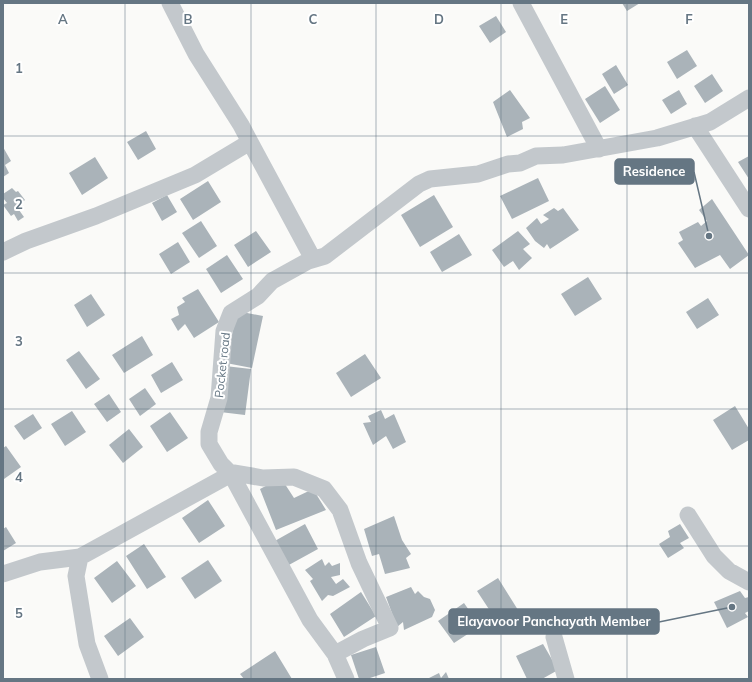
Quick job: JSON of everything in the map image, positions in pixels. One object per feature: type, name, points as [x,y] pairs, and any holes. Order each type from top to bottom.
[{"type":"street","points":[[170,3],[196,54],[241,125],[313,259]]},
{"type":"street","points":[[521,3],[599,148],[657,138],[710,122],[749,98]]},
{"type":"street","points":[[695,126],[749,209]]},
{"type":"street","points":[[3,252],[56,230],[96,216],[195,174],[250,142]]},
{"type":"street","name":"Pocket road","points":[[346,679],[335,654],[310,620],[231,474],[221,464],[209,444],[209,432],[219,398],[224,331],[231,313],[258,296],[272,281],[313,259],[325,256],[419,184],[430,179],[478,174],[508,164],[520,163],[536,156],[563,155],[599,148]]},
{"type":"street","points":[[3,574],[40,562],[80,558],[231,474],[235,473],[263,478],[294,477],[324,488],[340,510],[359,563],[390,628],[363,639],[335,654]]},
{"type":"street","points":[[688,515],[714,556],[728,571],[749,582]]},
{"type":"street","points":[[80,558],[76,576],[86,637],[100,679]]},
{"type":"street","points":[[554,636],[566,679]]},
{"type":"building","points":[[622,3],[640,3],[627,11]]},
{"type":"building","points":[[496,16],[506,32],[490,43],[479,26]]},
{"type":"building","points":[[687,50],[697,66],[677,79],[667,62]]},
{"type":"building","points":[[616,65],[628,85],[614,94],[602,74]]},
{"type":"building","points":[[712,74],[723,91],[705,103],[694,86]]},
{"type":"building","points":[[605,86],[620,110],[600,123],[585,99]]},
{"type":"building","points":[[510,90],[530,118],[522,122],[523,129],[507,137],[493,102]]},
{"type":"building","points":[[679,90],[687,104],[671,114],[662,100]]},
{"type":"building","points":[[146,131],[156,149],[138,160],[127,142]]},
{"type":"building","points":[[3,147],[11,161],[5,165],[9,173],[3,177]]},
{"type":"building","points":[[749,156],[749,179],[738,162]]},
{"type":"building","points":[[95,157],[108,178],[82,195],[69,173]]},
{"type":"building","points":[[538,178],[549,201],[512,219],[500,196]]},
{"type":"building","points":[[208,181],[221,202],[193,220],[180,199]]},
{"type":"building","points":[[12,188],[16,192],[18,191],[25,200],[20,204],[23,208],[19,210],[24,217],[18,221],[14,214],[11,216],[3,205],[7,203],[3,198],[3,194]]},
{"type":"building","points":[[167,195],[177,212],[162,221],[152,203]]},
{"type":"building","points":[[434,195],[453,227],[420,247],[401,215]]},
{"type":"building","points":[[712,199],[749,255],[730,269],[720,255],[695,268],[678,243],[683,240],[679,232],[698,222],[701,226],[707,221],[699,210]]},
{"type":"building","points":[[554,208],[558,211],[563,208],[579,230],[550,249],[547,244],[544,248],[535,241],[526,228],[537,218],[541,224],[549,219],[543,215]]},
{"type":"building","points":[[201,221],[217,246],[199,258],[182,233]]},
{"type":"building","points":[[256,231],[271,252],[248,267],[234,245]]},
{"type":"building","points":[[518,231],[530,244],[523,249],[532,258],[519,270],[513,261],[504,267],[492,250]]},
{"type":"building","points":[[459,234],[472,255],[442,272],[430,252]]},
{"type":"building","points":[[178,242],[190,262],[171,274],[159,254]]},
{"type":"building","points":[[227,255],[243,279],[221,293],[206,269]]},
{"type":"building","points":[[588,277],[602,299],[575,316],[561,294]]},
{"type":"building","points":[[198,289],[219,322],[194,338],[185,324],[178,331],[171,319],[179,315],[177,307],[185,302],[182,298]]},
{"type":"building","points":[[91,294],[105,315],[87,327],[74,305]]},
{"type":"building","points":[[708,298],[719,315],[697,329],[686,312]]},
{"type":"building","points":[[237,311],[263,316],[252,368],[226,363]]},
{"type":"building","points":[[142,336],[153,355],[124,373],[112,355]]},
{"type":"building","points":[[79,351],[100,379],[86,389],[66,360]]},
{"type":"building","points":[[365,354],[381,378],[351,397],[336,373]]},
{"type":"building","points":[[172,362],[183,380],[161,393],[151,375]]},
{"type":"building","points":[[225,366],[251,369],[245,415],[220,412]]},
{"type":"building","points":[[145,388],[156,404],[140,416],[129,399]]},
{"type":"building","points":[[109,394],[121,412],[107,422],[94,404]]},
{"type":"building","points":[[735,406],[749,429],[749,440],[732,450],[713,420]]},
{"type":"building","points":[[381,410],[385,419],[394,414],[406,442],[393,449],[386,436],[373,445],[363,423],[371,422],[368,416]]},
{"type":"building","points":[[72,411],[86,432],[65,446],[51,424]]},
{"type":"building","points":[[170,412],[188,438],[167,452],[150,426]]},
{"type":"building","points":[[33,414],[42,428],[24,440],[14,426]]},
{"type":"building","points":[[129,429],[143,447],[123,463],[109,445]]},
{"type":"building","points":[[6,446],[21,467],[4,479],[3,448]]},
{"type":"building","points":[[281,478],[294,498],[313,489],[326,510],[276,530],[260,489]]},
{"type":"building","points":[[208,500],[225,526],[199,543],[182,518]]},
{"type":"building","points":[[394,516],[402,540],[411,554],[406,558],[410,568],[385,574],[379,554],[372,556],[364,529]]},
{"type":"building","points":[[305,524],[318,549],[287,566],[273,542]]},
{"type":"building","points":[[680,524],[689,538],[680,543],[684,548],[668,558],[659,544],[670,537],[668,531]]},
{"type":"building","points":[[6,527],[16,543],[3,551],[3,529]]},
{"type":"building","points":[[144,544],[166,577],[147,589],[126,556]]},
{"type":"building","points":[[322,559],[325,566],[329,562],[332,566],[340,563],[340,575],[331,577],[336,584],[343,579],[350,587],[333,596],[328,595],[322,601],[310,581],[313,579],[305,570]]},
{"type":"building","points":[[208,560],[222,581],[195,599],[181,578]]},
{"type":"building","points":[[117,561],[136,586],[112,603],[94,578]]},
{"type":"building","points":[[498,578],[518,610],[498,623],[477,591]]},
{"type":"building","points":[[411,587],[415,594],[418,591],[424,597],[430,599],[435,610],[432,617],[404,630],[403,622],[397,627],[386,597]]},
{"type":"building","points":[[740,591],[745,598],[749,597],[749,611],[745,613],[748,617],[727,628],[714,602]]},
{"type":"building","points":[[361,592],[376,616],[344,637],[330,614]]},
{"type":"building","points":[[464,603],[480,626],[454,643],[438,621]]},
{"type":"building","points":[[130,618],[144,637],[118,656],[104,636]]},
{"type":"building","points":[[543,644],[558,670],[542,679],[527,679],[516,656]]},
{"type":"building","points":[[376,647],[385,673],[367,679],[359,679],[351,655]]},
{"type":"building","points":[[275,651],[292,679],[244,679],[240,674]]},
{"type":"building","points":[[446,672],[449,679],[427,679],[439,673],[441,678]]},
{"type":"place","name":"Residence","points":[[709,236]]},
{"type":"place","name":"Elayavoor Panchayath Member","points":[[732,607]]}]
